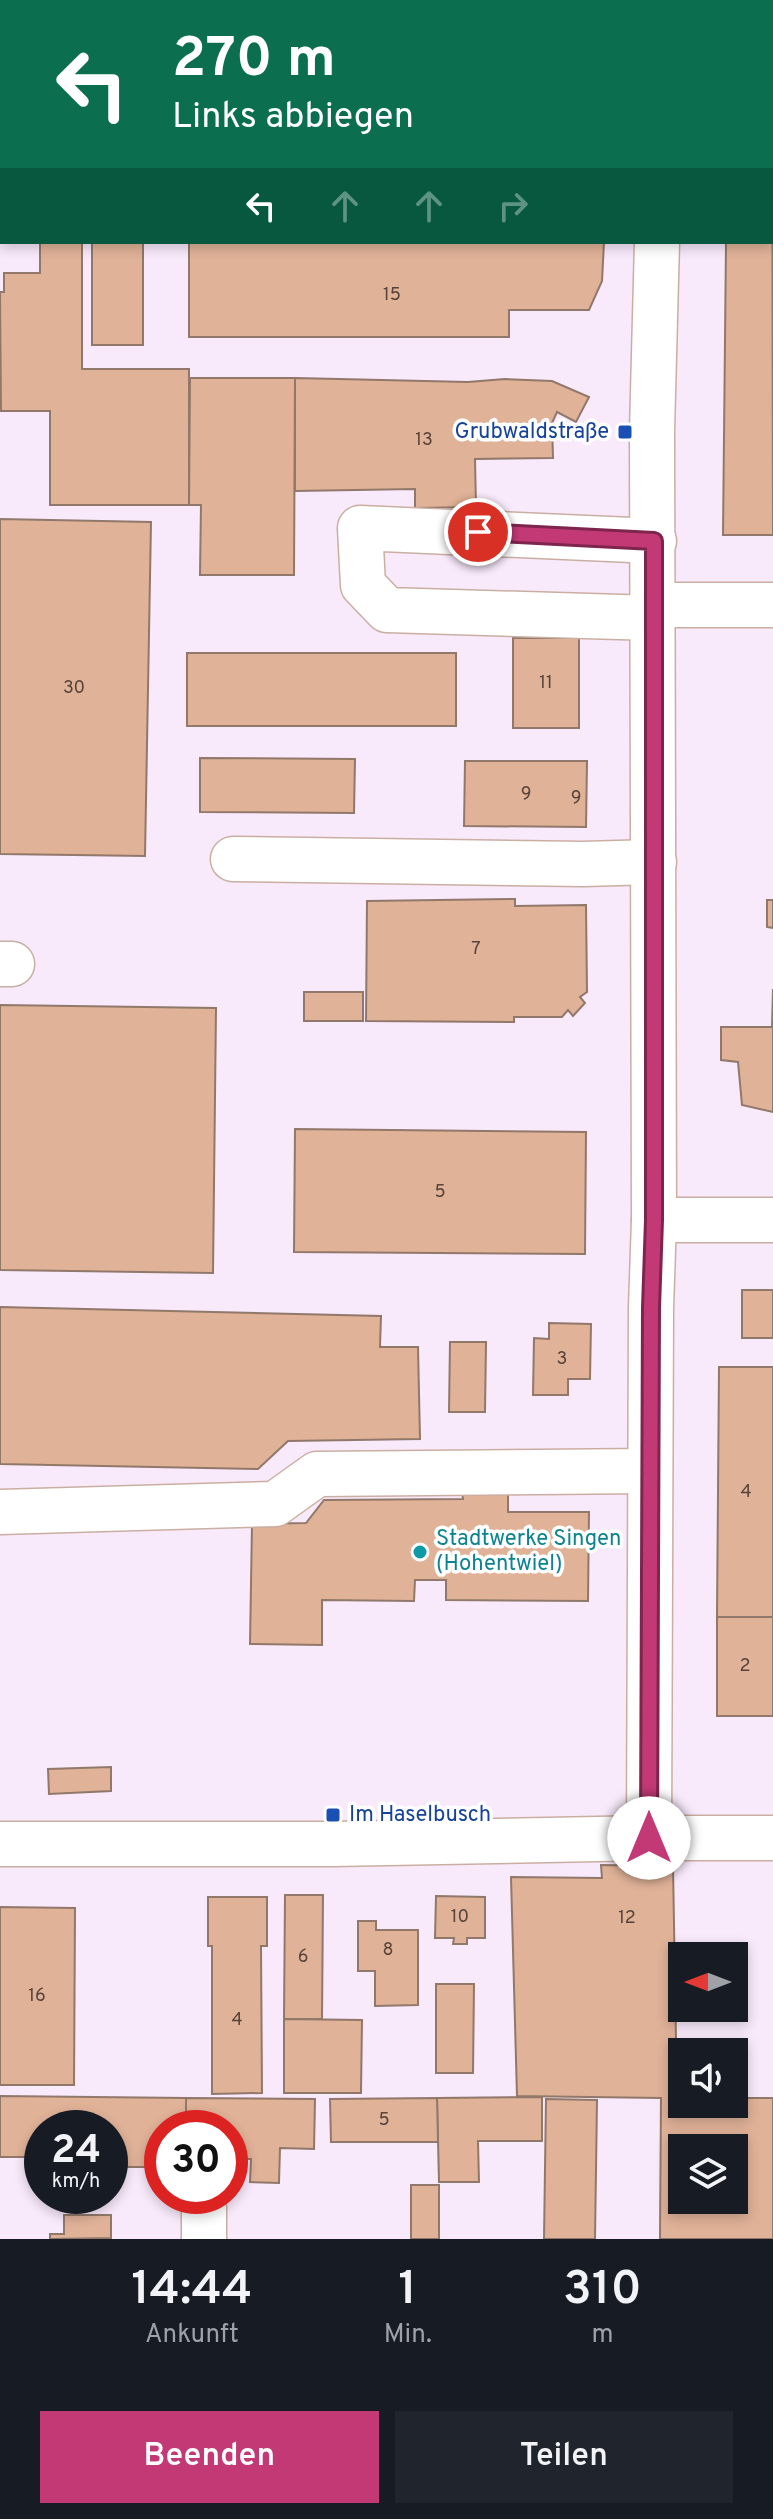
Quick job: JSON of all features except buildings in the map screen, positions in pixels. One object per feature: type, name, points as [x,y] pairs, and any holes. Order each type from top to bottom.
[{"type":"street","points":[[649,1838],[654,1220],[652,431],[657,244]]},
{"type":"street","points":[[654,541],[360,528],[363,585],[387,610],[654,611],[773,605]]},
{"type":"street","points":[[233,859],[583,864],[654,862]]},
{"type":"street","points":[[654,1220],[773,1220]]},
{"type":"street","points":[[0,1512],[275,1504],[317,1474],[650,1471]]},
{"type":"street","points":[[0,1844],[318,1844],[773,1838]]},
{"type":"shaded area","points":[[0,244],[773,244],[773,2239],[0,2239]]},
{"type":"place","name":"Grubwaldstraße","points":[[625,432]]},
{"type":"place","name":"Stadtwerke Singen (Hohentwiel)","points":[[420,1552]]},
{"type":"place","name":"Im Haselbusch","points":[[333,1815]]},
{"type":"route","points":[[478,532],[654,541],[654,1220],[649,1838]]}]
